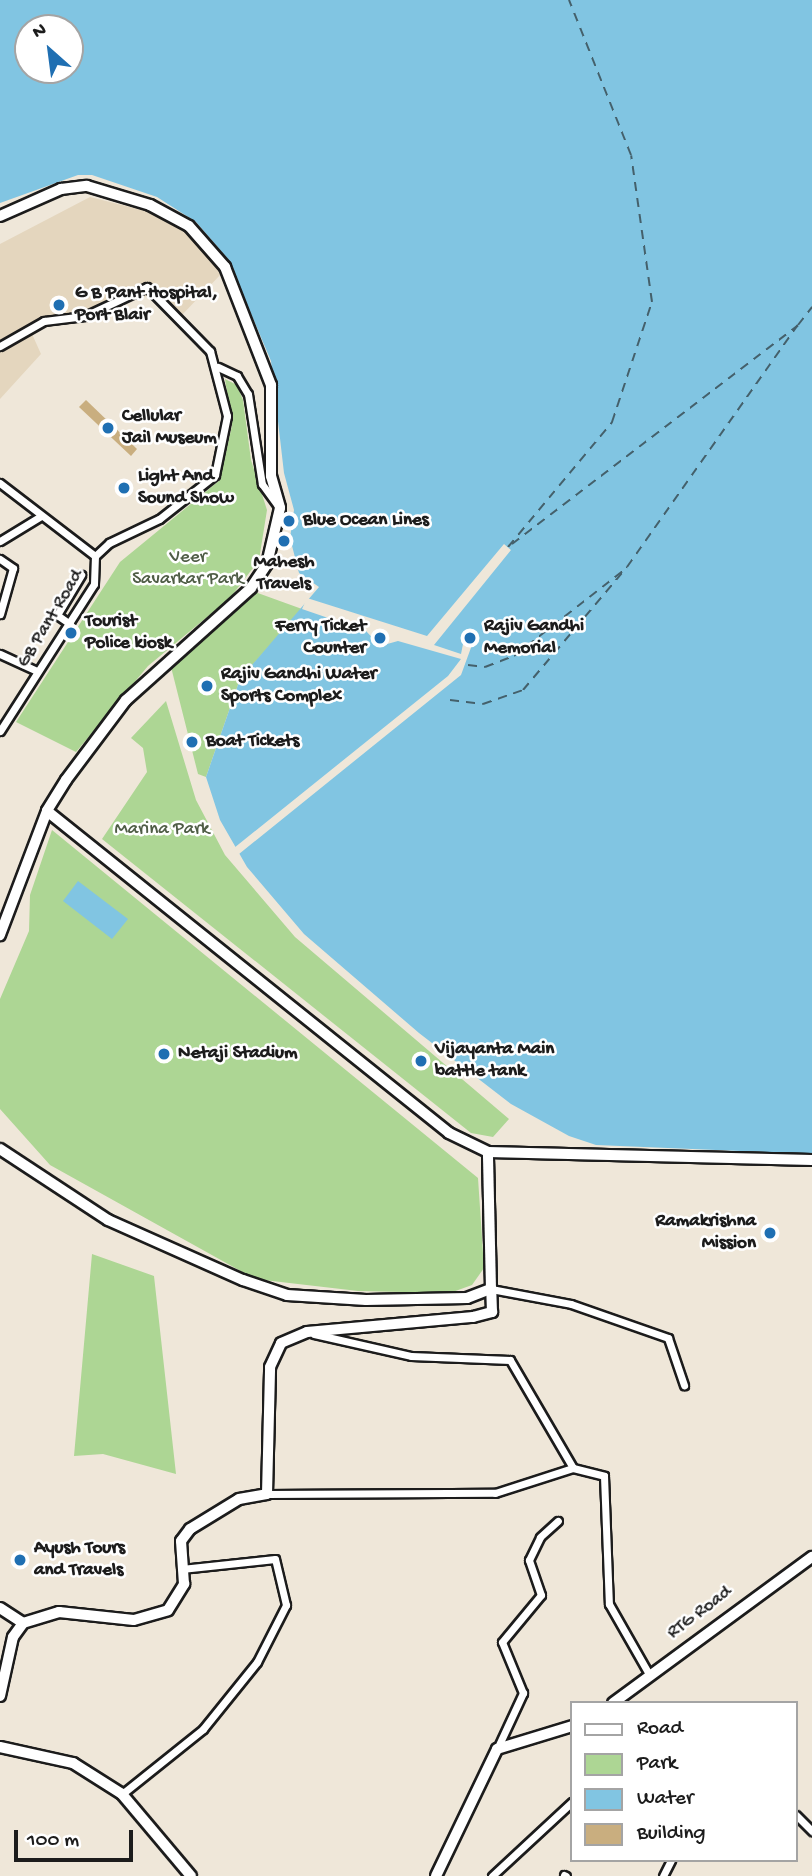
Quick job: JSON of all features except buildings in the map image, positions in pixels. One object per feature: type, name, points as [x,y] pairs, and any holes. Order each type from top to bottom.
[{"type":"main road","points":[[0,1747],[73,1763],[122,1794],[191,1876]]},
{"type":"street","points":[[0,216],[61,189],[87,186],[150,205],[189,226],[225,267],[271,385],[271,476],[280,508],[267,564],[251,587],[126,701],[47,811],[0,935]]},
{"type":"street","name":"GB Pant Road","points":[[0,345],[44,321],[85,316],[147,287],[210,351],[218,367],[227,416],[215,475],[138,533],[108,543],[95,556]]},
{"type":"street","points":[[218,367],[237,376],[248,394],[262,484],[280,508]]},
{"type":"street","name":"GB Pant Road","points":[[0,482],[95,556],[99,570],[94,584],[0,731]]},
{"type":"street","points":[[0,541],[41,516]]},
{"type":"street","points":[[0,559],[13,568],[0,614]]},
{"type":"street","points":[[69,624],[57,615],[81,575]]},
{"type":"street","points":[[0,654],[37,671]]},
{"type":"street","points":[[47,811],[449,1133],[488,1152],[812,1160]]},
{"type":"street","points":[[0,1149],[108,1220],[287,1295],[467,1298],[491,1289],[571,1304],[667,1338],[684,1385]]},
{"type":"street","points":[[267,1494],[270,1367],[281,1343],[307,1332],[472,1318],[492,1312],[488,1152]]},
{"type":"street","points":[[307,1332],[411,1356],[510,1360],[573,1468]]},
{"type":"street","points":[[0,1696],[13,1637],[23,1623],[85,1611],[153,1618],[177,1598],[184,1584],[181,1541],[190,1529],[239,1499],[267,1494],[495,1493],[573,1468],[604,1476],[609,1604],[649,1674]]},
{"type":"street","points":[[436,1876],[523,1693],[502,1642],[541,1595],[529,1560],[540,1537],[558,1521]]},
{"type":"street","name":"RTG Road","points":[[615,1701],[812,1557]]},
{"type":"street","points":[[122,1794],[203,1729],[257,1661],[286,1605],[275,1559],[182,1569]]},
{"type":"street","points":[[0,1608],[23,1623]]},
{"type":"street","points":[[497,1749],[570,1727]]},
{"type":"street","points":[[492,1876],[570,1804]]},
{"type":"street","points":[[798,1817],[812,1831]]},
{"type":"shaded area","name":"G B Pant Hospital, Port Blair","points":[[90,197],[158,214],[191,237],[223,272],[181,316],[157,293],[40,327],[32,334],[41,354],[0,399],[0,244]]},
{"type":"green space","name":"Veer Savarkar Park","points":[[225,379],[237,385],[243,400],[251,460],[267,510],[259,560],[230,598],[148,666],[76,752],[16,722],[120,562],[220,480],[232,425]]},
{"type":"green space","name":"Rajiv Gandhi Water Sports Complex","points":[[255,592],[302,609],[240,679],[206,777],[198,774],[171,667]]},
{"type":"green space","name":"Marina Park","points":[[166,701],[196,800],[225,855],[295,937],[509,1119],[493,1137],[471,1133],[102,839],[147,772],[143,748],[131,738]]},
{"type":"green space","name":"Netaji Stadium","points":[[52,830],[478,1178],[484,1268],[472,1285],[450,1293],[358,1291],[255,1279],[50,1165],[0,1109],[0,999],[29,931],[30,895]]},
{"type":"green space","points":[[92,1254],[154,1276],[176,1474],[103,1454],[74,1456]]},
{"type":"water","points":[[0,0],[812,0],[812,1154],[596,1145],[569,1136],[511,1104],[419,1033],[304,934],[247,867],[220,820],[206,777],[240,679],[319,587],[299,573],[290,538],[294,510],[284,473],[271,361],[228,259],[196,222],[157,197],[92,175],[78,175],[0,203]]},
{"type":"water","points":[[78,881],[128,919],[112,939],[63,901]]},
{"type":"pier","points":[[504,544],[511,550],[434,645],[461,654],[465,634],[476,634],[461,675],[239,854],[234,848],[448,676],[461,659],[398,641],[380,646],[366,631],[302,609],[307,598],[427,636]]},
{"type":"ferry route","points":[[508,547],[612,422],[652,302],[631,155],[569,0]]},
{"type":"ferry route","points":[[512,544],[798,325],[812,307]]},
{"type":"ferry route","points":[[450,700],[483,704],[523,690],[627,567],[798,325]]},
{"type":"ferry route","points":[[468,665],[485,667],[514,656],[624,570]]},
{"type":"place","name":"G B Pant Hospital, Port Blair","points":[[59,305]]},
{"type":"place","name":"Cellular Jail Museum","points":[[108,428]]},
{"type":"place","name":"Light And Sound Show","points":[[124,488]]},
{"type":"place","name":"Blue Ocean Lines","points":[[289,521]]},
{"type":"place","name":"Mahesh Travels","points":[[284,541]]},
{"type":"place","name":"Tourist Police kiosk","points":[[71,633]]},
{"type":"place","name":"Ferry Ticket Counter","points":[[380,638]]},
{"type":"place","name":"Rajiv Gandhi Memorial","points":[[470,638]]},
{"type":"place","name":"Rajiv Gandhi Water Sports Complex","points":[[207,686]]},
{"type":"place","name":"Boat Tickets","points":[[192,742]]},
{"type":"place","name":"Netaji Stadium","points":[[164,1054]]},
{"type":"place","name":"Vijayanta Main battle tank","points":[[421,1061]]},
{"type":"place","name":"Ramakrishna Mission","points":[[770,1233]]},
{"type":"place","name":"Ayush Tours and Travels","points":[[20,1560]]}]
